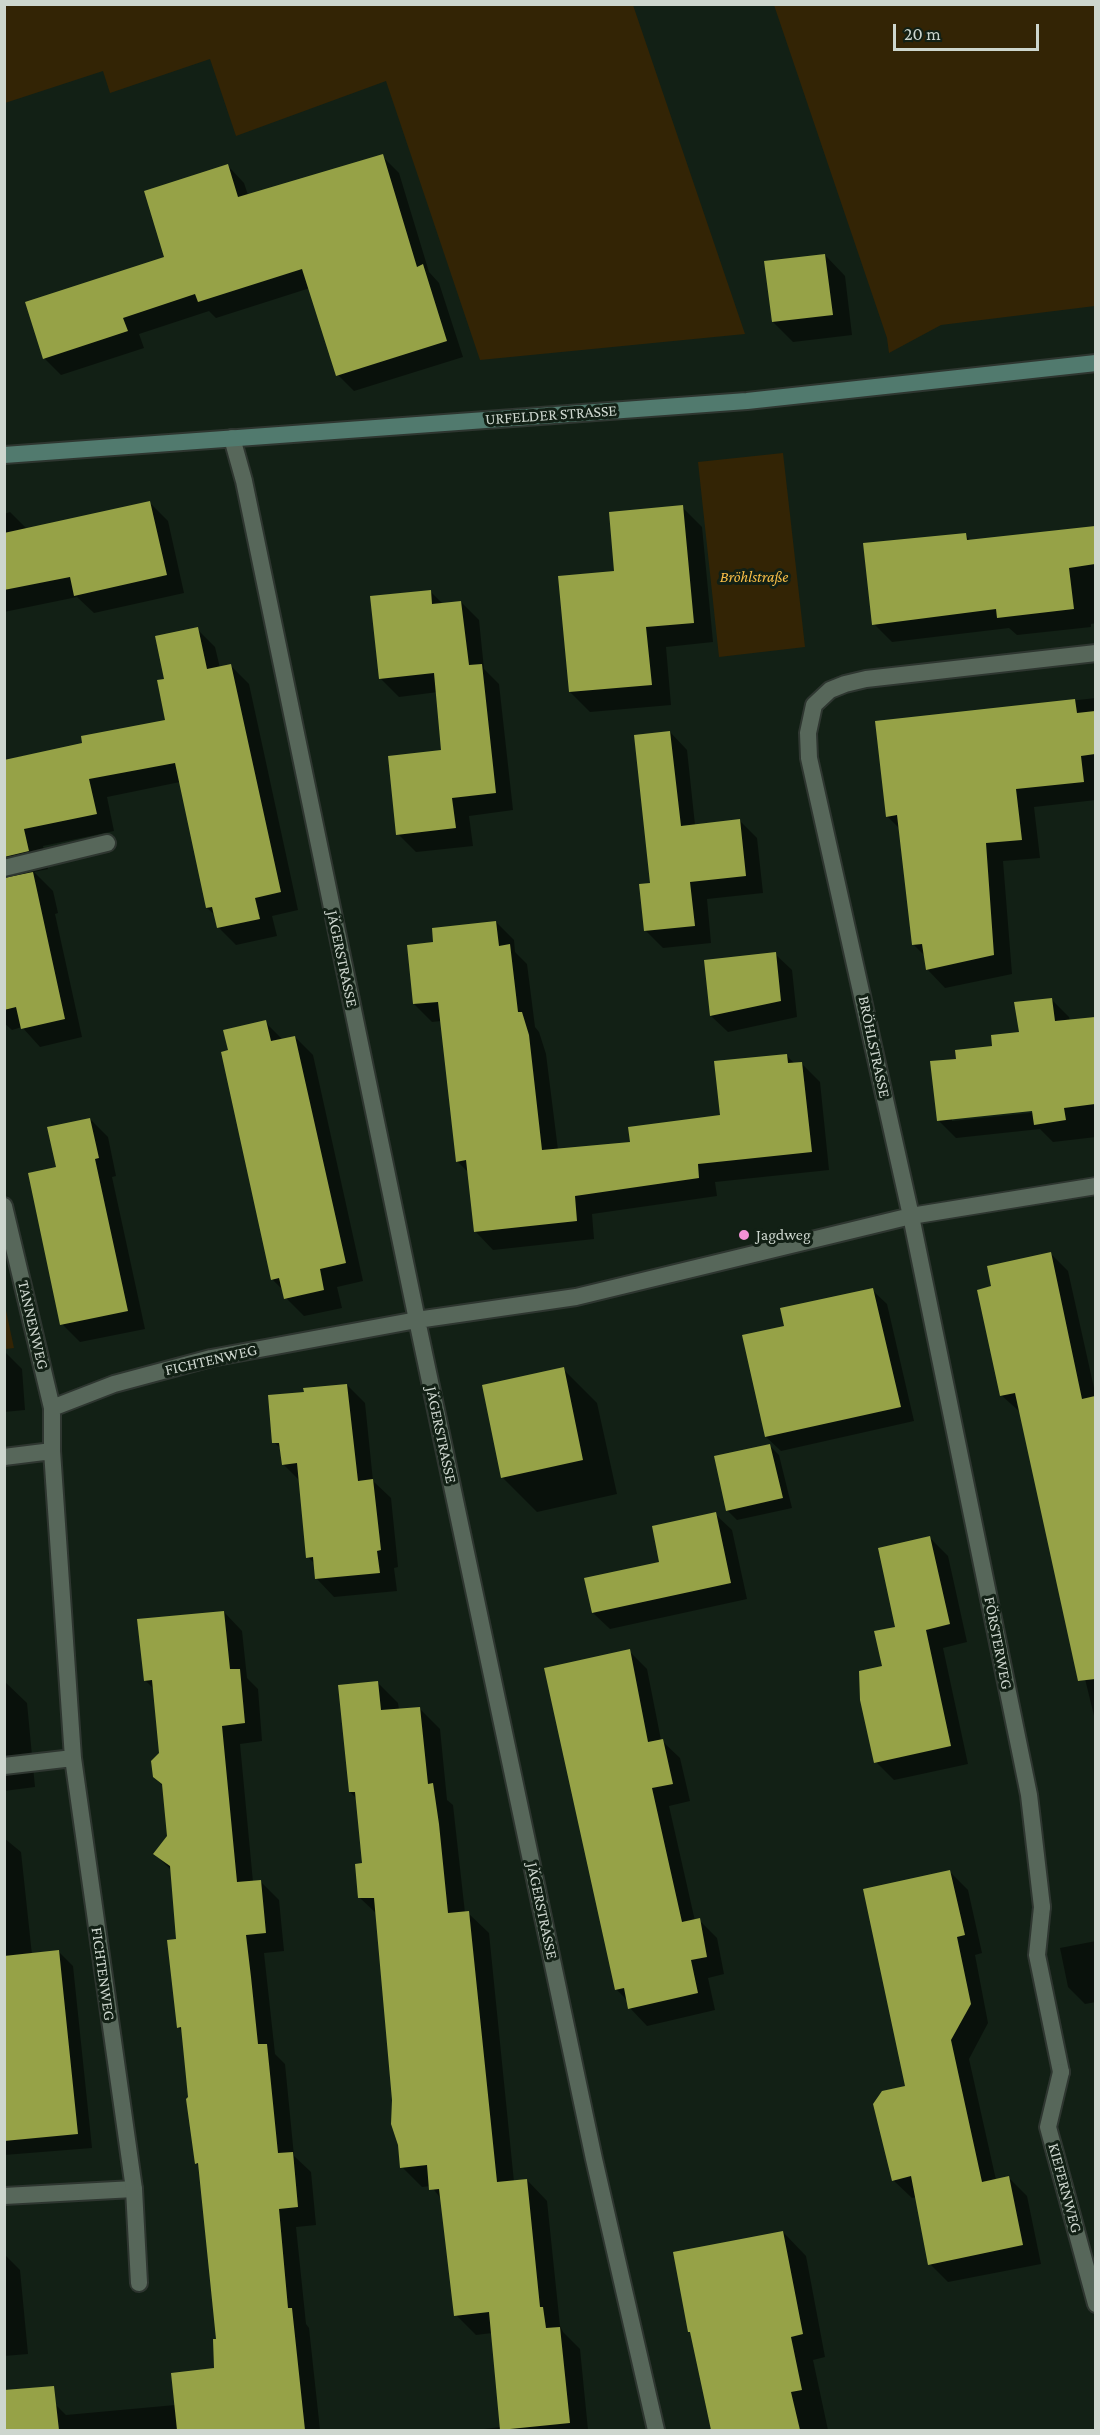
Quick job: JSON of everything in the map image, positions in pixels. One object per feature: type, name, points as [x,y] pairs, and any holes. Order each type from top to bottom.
[{"type":"main road","name":"URFELDER STRASSE","points":[[4,455],[747,401],[1095,363]]},
{"type":"street","name":"JÄGERSTRASSE","points":[[232,438],[244,481],[417,1320],[594,2159],[656,2430]]},
{"type":"street","name":"BRÖHLSTRASSE","points":[[911,1216],[809,758],[808,733],[814,705],[830,690],[866,679],[1095,653]]},
{"type":"street","points":[[4,867],[107,843]]},
{"type":"street","points":[[417,1320],[576,1297],[911,1216],[1095,1186]]},
{"type":"street","name":"TANNENWEG","points":[[4,1206],[52,1408]]},
{"type":"street","name":"FÖRSTERWEG","points":[[911,1216],[1029,1795],[1042,1907],[1037,1955],[1061,2072]]},
{"type":"street","name":"FICHTENWEG","points":[[139,2283],[134,2189],[72,1758],[52,1451],[52,1408],[114,1384],[210,1358],[417,1320]]},
{"type":"street","points":[[4,1457],[52,1451]]},
{"type":"street","points":[[4,1766],[72,1758]]},
{"type":"street","name":"KIEFERNWEG","points":[[1061,2072],[1048,2127],[1095,2304]]},
{"type":"street","points":[[4,2196],[134,2189]]},
{"type":"green space","points":[[4,5],[633,5],[745,334],[480,360],[386,81],[236,136],[210,59],[110,93],[103,71],[5,103]]},
{"type":"green space","points":[[774,5],[1095,5],[1095,306],[941,325],[889,353],[887,338]]},
{"type":"green space","name":"Bröhlstraße","points":[[783,453],[805,647],[719,657],[698,462]]},
{"type":"green space","points":[[5,1306],[14,1348],[5,1349]]},
{"type":"building","points":[[383,154],[417,267],[423,264],[447,341],[336,376],[302,269],[198,302],[195,294],[123,318],[128,331],[43,359],[25,302],[164,257],[144,191],[228,164],[238,197]]},
{"type":"building","points":[[825,254],[833,315],[772,322],[764,261]]},
{"type":"building","points":[[150,501],[167,575],[74,596],[70,577],[4,590],[4,533]]},
{"type":"building","points":[[683,505],[694,623],[646,627],[652,685],[569,692],[558,576],[614,571],[609,512]]},
{"type":"building","points":[[1095,526],[1095,564],[1069,568],[1074,609],[997,618],[996,609],[872,625],[863,543],[966,533],[967,540]]},
{"type":"building","points":[[431,590],[432,604],[461,601],[469,665],[482,664],[496,793],[452,798],[456,828],[396,835],[388,756],[441,750],[434,673],[379,679],[370,596]]},
{"type":"building","points":[[198,627],[207,669],[231,664],[281,892],[255,898],[260,919],[217,928],[212,907],[206,908],[175,763],[89,779],[97,814],[24,829],[29,851],[4,857],[4,760],[82,743],[81,736],[165,720],[157,680],[164,679],[155,636]]},
{"type":"building","points":[[1075,699],[1077,713],[1095,711],[1095,754],[1081,756],[1084,782],[1016,789],[1022,840],[986,843],[994,955],[926,970],[922,944],[912,945],[897,815],[886,817],[875,721]]},
{"type":"building","points":[[670,731],[681,826],[740,819],[746,876],[690,882],[695,926],[644,931],[639,884],[650,883],[634,735]]},
{"type":"building","points":[[33,872],[65,1019],[21,1029],[16,1007],[4,1010],[4,878]]},
{"type":"building","points":[[496,921],[499,946],[510,944],[518,1012],[522,1012],[529,1035],[542,1150],[630,1142],[628,1127],[720,1115],[714,1061],[787,1054],[788,1063],[802,1062],[812,1152],[698,1164],[699,1178],[575,1196],[577,1221],[474,1232],[466,1160],[456,1162],[438,1002],[413,1004],[407,945],[433,942],[432,928]]},
{"type":"building","points":[[776,952],[781,1001],[710,1016],[704,960]]},
{"type":"building","points":[[1052,998],[1055,1021],[1095,1017],[1095,1104],[1064,1108],[1066,1120],[1034,1125],[1032,1111],[937,1121],[930,1061],[956,1059],[955,1050],[992,1046],[991,1035],[1019,1032],[1014,1002]]},
{"type":"building","points":[[266,1020],[271,1041],[295,1036],[346,1263],[320,1269],[324,1290],[284,1299],[279,1278],[271,1280],[221,1052],[228,1050],[223,1030]]},
{"type":"building","points":[[90,1118],[99,1158],[95,1159],[128,1311],[60,1325],[28,1173],[56,1167],[47,1127]]},
{"type":"building","points":[[1051,1252],[1082,1399],[1095,1396],[1095,1679],[1078,1681],[1015,1393],[1000,1396],[977,1290],[991,1286],[987,1266]]},
{"type":"building","points":[[873,1288],[901,1407],[765,1437],[742,1335],[784,1326],[780,1308]]},
{"type":"building","points":[[564,1367],[583,1460],[501,1478],[482,1385]]},
{"type":"building","points":[[347,1384],[358,1481],[373,1479],[381,1550],[377,1551],[380,1573],[315,1579],[313,1557],[306,1558],[297,1463],[282,1465],[279,1443],[272,1443],[268,1395],[304,1392],[303,1388]]},
{"type":"building","points":[[770,1444],[783,1498],[726,1511],[714,1456]]},
{"type":"building","points":[[716,1512],[731,1583],[592,1613],[584,1578],[659,1562],[652,1526]]},
{"type":"building","points":[[930,1536],[950,1624],[926,1630],[951,1746],[874,1763],[860,1700],[859,1671],[882,1666],[874,1631],[895,1627],[878,1548]]},
{"type":"building","points":[[224,1611],[230,1669],[240,1669],[245,1723],[222,1726],[237,1882],[261,1880],[266,1933],[246,1935],[258,2044],[267,2044],[278,2153],[293,2152],[298,2207],[279,2209],[288,2308],[292,2308],[305,2430],[177,2430],[171,2373],[214,2368],[213,2339],[216,2339],[198,2163],[195,2164],[186,2099],[188,2097],[181,2027],[177,2028],[167,1940],[176,1939],[170,1866],[153,1854],[167,1836],[162,1784],[153,1777],[151,1761],[159,1753],[152,1680],[144,1681],[137,1619]]},
{"type":"building","points":[[630,1649],[648,1742],[663,1739],[673,1784],[652,1788],[682,1922],[700,1918],[707,1957],[691,1960],[698,1993],[628,2009],[624,1988],[615,1990],[544,1668]]},
{"type":"building","points":[[378,1681],[381,1710],[420,1707],[428,1784],[433,1783],[439,1824],[448,1913],[469,1911],[497,2182],[527,2179],[540,2307],[543,2307],[546,2328],[560,2327],[570,2423],[500,2430],[489,2312],[454,2316],[439,2189],[429,2190],[427,2165],[400,2168],[398,2145],[391,2124],[392,2100],[374,1898],[358,1898],[355,1864],[362,1863],[355,1792],[349,1792],[338,1685]]},
{"type":"building","points":[[950,1870],[965,1935],[957,1937],[971,2004],[951,2040],[982,2182],[1009,2176],[1023,2245],[928,2265],[911,2176],[892,2181],[873,2104],[882,2091],[905,2086],[863,1889]]},
{"type":"building","points":[[59,1950],[78,2134],[4,2141],[4,1956]]},
{"type":"building","points":[[783,2231],[803,2334],[791,2337],[802,2390],[791,2392],[800,2430],[711,2430],[690,2332],[688,2332],[673,2252]]},
{"type":"building","points":[[54,2386],[59,2430],[4,2430],[4,2390]]},
{"type":"place","name":"Jagdweg","points":[[744,1235]]}]
